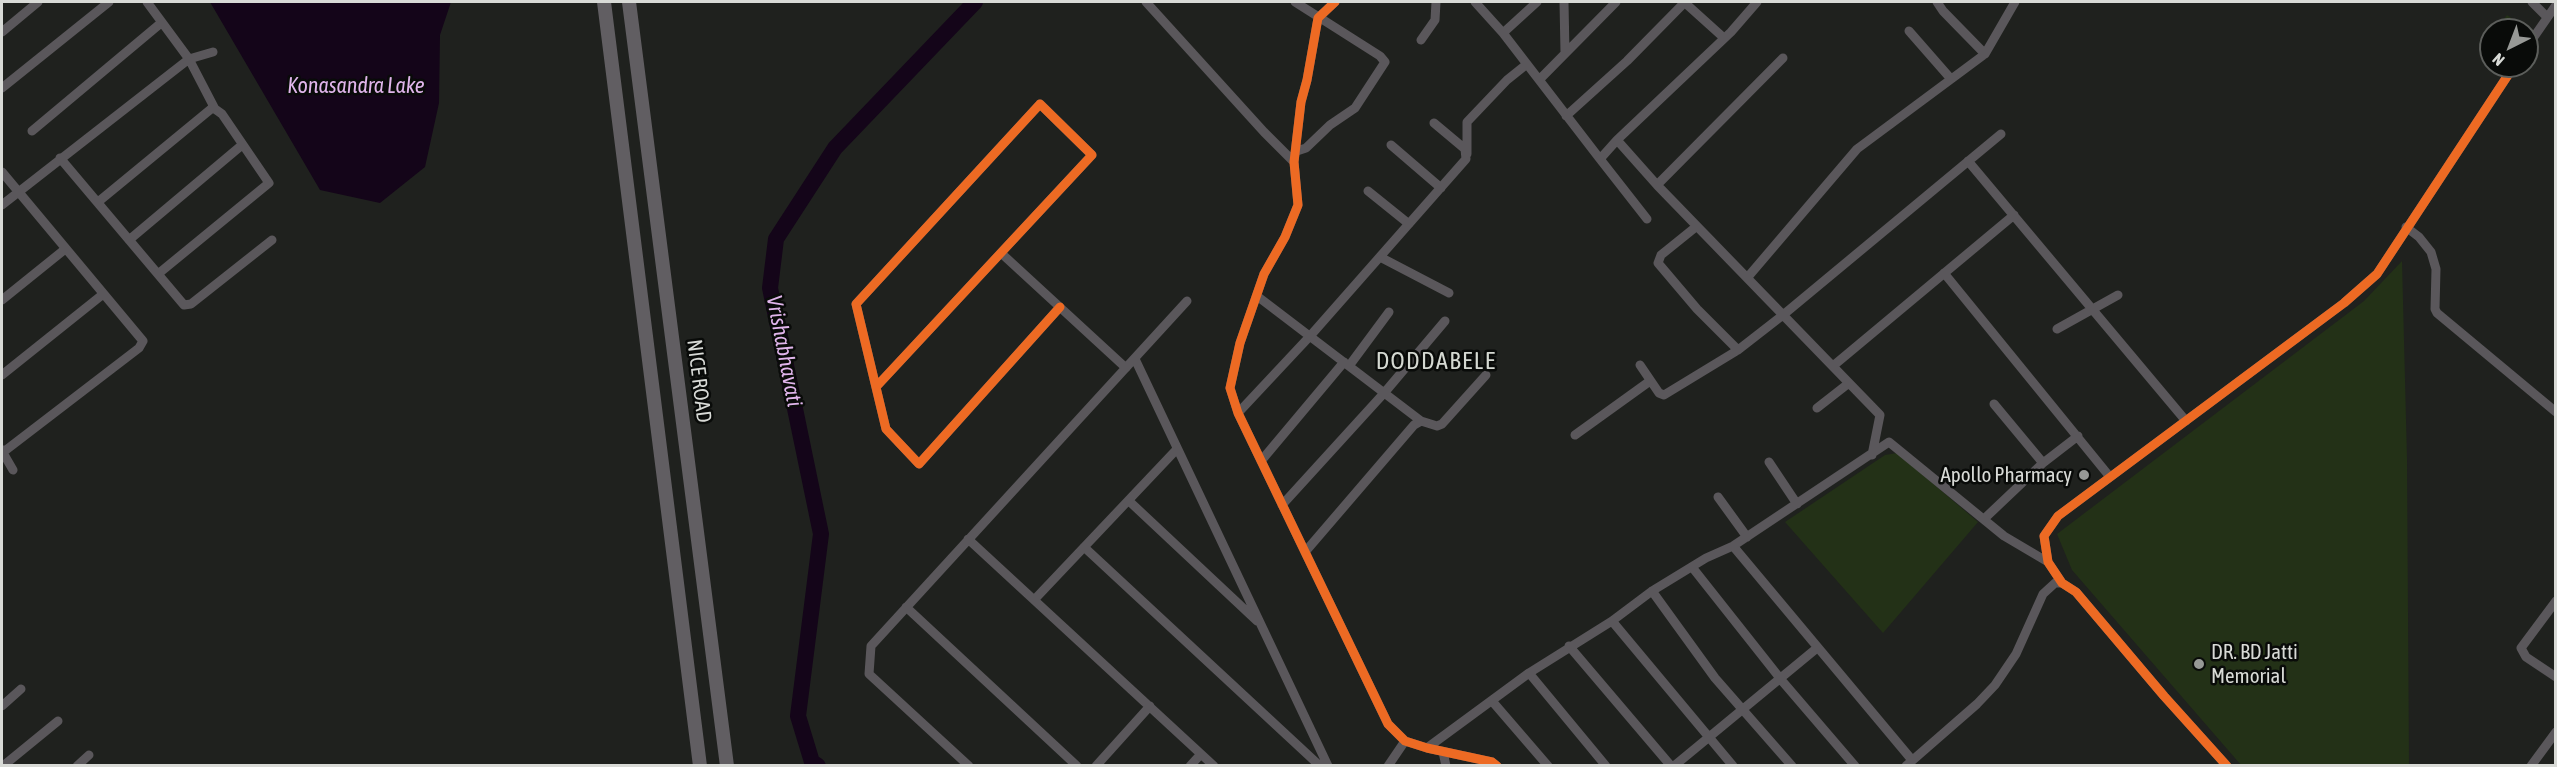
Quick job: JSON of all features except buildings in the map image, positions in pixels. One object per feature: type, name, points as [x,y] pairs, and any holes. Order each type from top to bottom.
[{"type":"highway","points":[[604,2],[700,765]]},
{"type":"highway","name":"NICE ROAD","points":[[630,2],[727,765]]},
{"type":"street","points":[[2,32],[38,2]]},
{"type":"street","points":[[2,88],[109,2]]},
{"type":"street","points":[[147,2],[189,59],[215,109],[222,114],[269,183],[158,274]]},
{"type":"street","points":[[1146,2],[1294,162]]},
{"type":"street","points":[[1295,2],[1380,56],[1384,64],[1355,108],[1330,125],[1306,148],[1297,151]]},
{"type":"street","points":[[1335,2],[1318,18],[1301,102],[1294,162],[1298,205],[1285,237],[1264,274],[1240,343],[1230,388],[1238,413],[1388,724],[1405,741],[1497,765]]},
{"type":"street","points":[[1421,40],[1435,20],[1436,2]]},
{"type":"street","points":[[1475,2],[1540,79],[1566,116],[1647,219]]},
{"type":"street","points":[[1503,33],[1537,2]]},
{"type":"street","points":[[1564,2],[1565,53]]},
{"type":"street","points":[[1540,79],[1616,2]]},
{"type":"street","points":[[1566,116],[1627,61],[1685,2],[1724,38]]},
{"type":"street","points":[[1600,159],[1724,38],[1757,2]]},
{"type":"street","points":[[1937,2],[1985,54]]},
{"type":"street","points":[[1747,278],[1857,149],[1985,54],[2015,2]]},
{"type":"street","points":[[2532,2],[2552,10]]},
{"type":"street","points":[[2544,2],[2552,10]]},
{"type":"street","points":[[2539,29],[2552,10]]},
{"type":"street","points":[[32,131],[161,23]]},
{"type":"street","points":[[1909,31],[1951,79]]},
{"type":"street","points":[[2,205],[17,191],[189,59],[213,52]]},
{"type":"street","points":[[1657,185],[1783,58]]},
{"type":"street","points":[[1238,413],[1311,335],[1466,159],[1467,122],[1507,80],[1527,64]]},
{"type":"street","points":[[2227,765],[2164,696],[2076,592],[2062,583],[2048,562],[2044,536],[2058,516],[2344,303],[2377,274],[2506,78]]},
{"type":"street","points":[[876,387],[1092,155],[1040,104],[856,304],[886,429],[919,464],[1060,308]]},
{"type":"street","points":[[98,202],[211,109],[215,109]]},
{"type":"street","points":[[1434,123],[1467,154]]},
{"type":"street","points":[[1640,364],[1659,393],[1664,395],[1738,350],[2001,134]]},
{"type":"street","points":[[1617,140],[1657,185],[1880,415],[1872,455]]},
{"type":"street","points":[[1391,145],[1440,188]]},
{"type":"street","points":[[129,240],[242,146]]},
{"type":"street","points":[[60,158],[181,303],[188,306],[272,240]]},
{"type":"street","points":[[1968,161],[2186,421]]},
{"type":"street","points":[[2,172],[64,250],[142,338],[142,344],[2,451],[13,470]]},
{"type":"street","points":[[1368,191],[1409,224]]},
{"type":"street","points":[[1833,366],[2014,215]]},
{"type":"street","points":[[1697,226],[1661,255],[1658,263],[1697,309],[1738,350]]},
{"type":"street","points":[[2406,227],[2419,237],[2431,252],[2436,269],[2435,309],[2437,314],[2556,412]]},
{"type":"street","points":[[2,300],[64,250]]},
{"type":"street","points":[[1001,253],[1126,368]]},
{"type":"street","points":[[1380,257],[1449,293]]},
{"type":"street","points":[[1944,273],[2110,477]]},
{"type":"street","points":[[2,375],[102,295]]},
{"type":"street","points":[[2057,329],[2118,295]]},
{"type":"street","points":[[1257,296],[1421,421],[1437,426],[1442,424],[1486,375]]},
{"type":"street","points":[[969,765],[868,674],[871,646],[1187,301]]},
{"type":"street","points":[[1261,461],[1347,364],[1389,312]]},
{"type":"street","points":[[1282,505],[1385,392],[1445,321]]},
{"type":"street","points":[[1135,359],[1328,765]]},
{"type":"street","points":[[1575,435],[1650,381]]},
{"type":"street","points":[[1817,408],[1849,383]]},
{"type":"street","points":[[1994,404],[2043,464]]},
{"type":"street","points":[[1305,552],[1414,425],[1421,421]]},
{"type":"street","points":[[1984,519],[2043,464],[2078,436]]},
{"type":"street","points":[[1427,748],[1529,673],[1612,621],[1652,591],[1733,546],[1889,442],[2004,536],[2048,562]]},
{"type":"street","points":[[1034,600],[1177,449]]},
{"type":"street","points":[[1769,462],[1797,504]]},
{"type":"street","points":[[1718,497],[1747,537]]},
{"type":"street","points":[[1129,501],[1261,625]]},
{"type":"street","points":[[968,539],[1214,765]]},
{"type":"street","points":[[1733,546],[1909,763],[1995,685],[2016,654],[2043,594],[2055,583],[2062,583]]},
{"type":"street","points":[[1084,548],[1320,765]]},
{"type":"street","points":[[1692,567],[1780,679],[1855,765]]},
{"type":"street","points":[[1652,591],[1716,678],[1792,765]]},
{"type":"street","points":[[2556,601],[2521,648],[2526,657],[2556,677]]},
{"type":"street","points":[[906,607],[1077,765]]},
{"type":"street","points":[[1612,621],[1733,765]]},
{"type":"street","points":[[1569,646],[1672,765],[1817,648]]},
{"type":"street","points":[[1529,673],[1606,765]]},
{"type":"street","points":[[2,705],[21,689]]},
{"type":"street","points":[[1492,701],[1548,765]]},
{"type":"street","points":[[1096,765],[1150,706]]},
{"type":"street","points":[[3,765],[58,721]]},
{"type":"street","points":[[2531,765],[2556,732]]},
{"type":"street","points":[[1388,765],[1405,741]]},
{"type":"street","points":[[1443,752],[1446,765]]},
{"type":"street","points":[[1190,765],[1201,754]]},
{"type":"street","points":[[77,765],[89,755]]},
{"type":"green space","points":[[2402,261],[2407,459],[2409,765],[2241,765],[2072,570],[2057,534],[2364,301]]},
{"type":"green space","points":[[1897,453],[1978,522],[1883,633],[1785,522],[1885,455]]},
{"type":"water","name":"Konasandra Lake","points":[[210,2],[451,2],[440,35],[439,103],[425,167],[380,203],[320,190]]},
{"type":"waterway","name":"Vrishabhavati","points":[[818,766],[812,762],[798,716],[821,534],[770,288],[776,239],[835,148],[975,2]]},
{"type":"cycle path","points":[[1335,2],[1318,18],[1301,102],[1294,162],[1298,205],[1285,237],[1264,274],[1240,343],[1230,388],[1238,413],[1388,724],[1405,741],[1492,762],[1497,766]]},
{"type":"cycle path","points":[[2227,766],[2076,592],[2062,583],[2048,562],[2044,536],[2058,516],[2344,303],[2377,274],[2506,78]]},
{"type":"cycle path","points":[[876,387],[1092,155],[1040,104],[856,304],[886,429],[919,464],[1060,307]]},
{"type":"place","name":"Apollo Pharmacy","points":[[2084,475]]},
{"type":"place","name":"DR. BD Jatti Memorial","points":[[2199,664]]},
{"type":"district","name":"DODDABELE","points":[[1436,361]]}]
